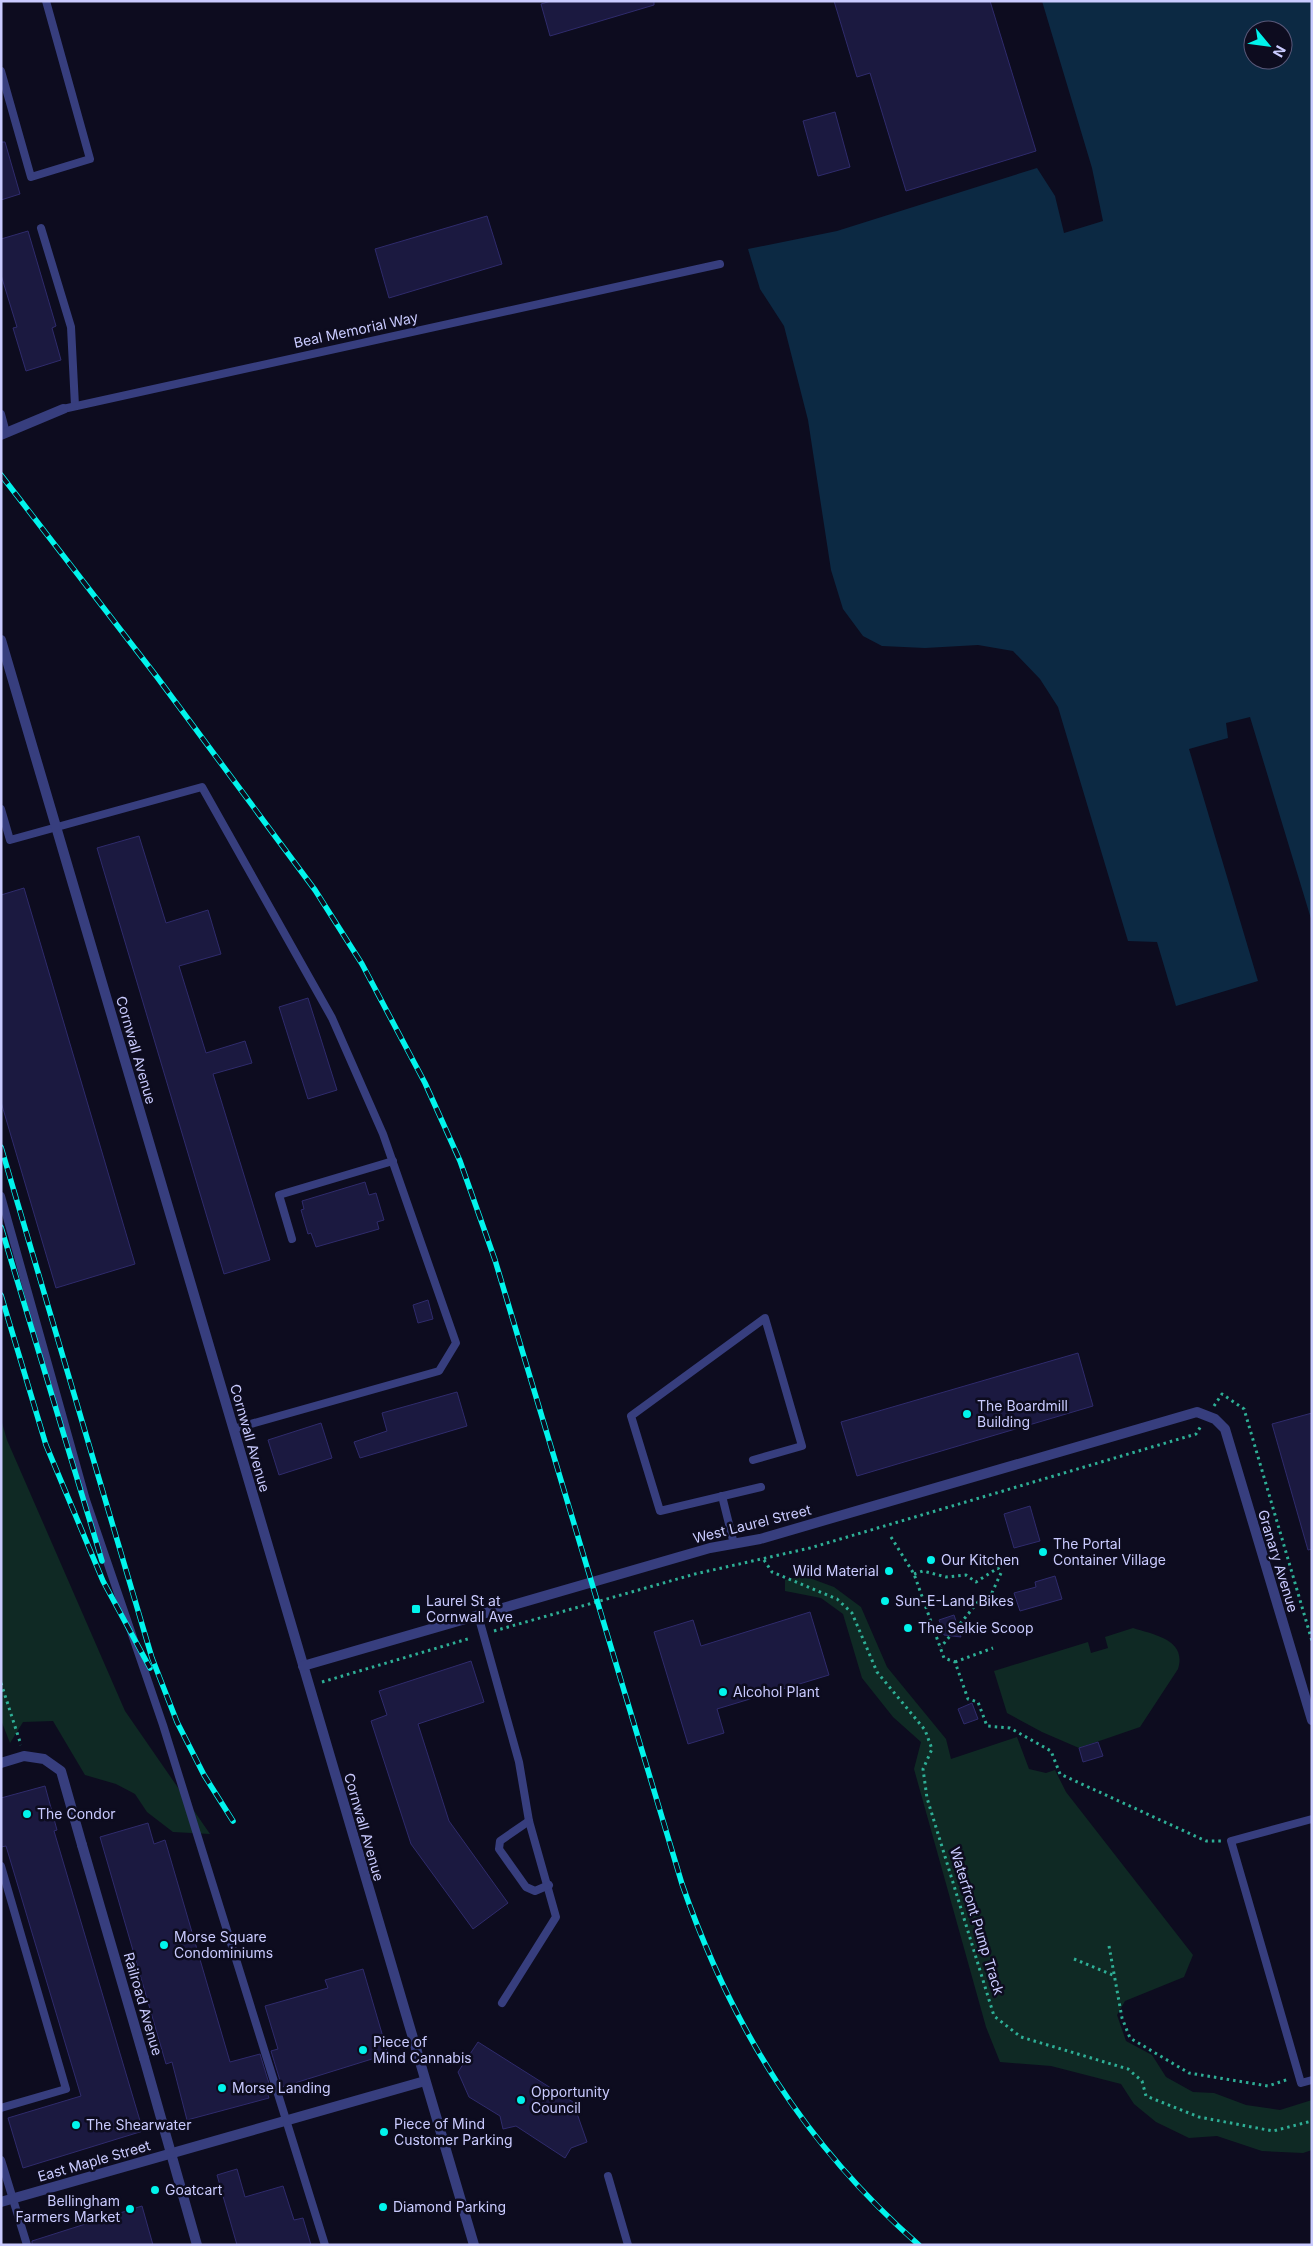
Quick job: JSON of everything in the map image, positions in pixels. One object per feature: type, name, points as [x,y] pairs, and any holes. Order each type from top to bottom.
[{"type":"street","name":"Beal Memorial Way","points":[[4,434],[63,409]]},
{"type":"street","name":"Cornwall Avenue","points":[[1,640],[474,2245]]},
{"type":"street","name":"West Laurel Street","points":[[303,1666],[710,1548],[760,1539],[1197,1412],[1209,1415]]},
{"type":"street","name":"Granary Avenue","points":[[1209,1415],[1225,1429],[1312,1720]]},
{"type":"street","points":[[1,1762],[24,1756]]},
{"type":"street","name":"Railroad Avenue","points":[[24,1756],[44,1760],[61,1771],[197,2245]]},
{"type":"street","name":"East Maple Street","points":[[1,2202],[288,2121],[425,2080]]},
{"type":"lane","points":[[1,71],[31,176],[90,159],[46,1]]},
{"type":"lane","points":[[41,228],[72,327],[75,406]]},
{"type":"lane","name":"Beal Memorial Way","points":[[63,409],[720,264]]},
{"type":"lane","points":[[1,414],[4,434]]},
{"type":"lane","points":[[1,809],[10,840],[202,787],[332,1018],[383,1134],[456,1343],[439,1371],[233,1429]]},
{"type":"lane","points":[[292,1239],[279,1195],[393,1161]]},
{"type":"lane","points":[[1,1196],[86,1500],[163,1725],[288,2121],[325,2245]]},
{"type":"lane","points":[[753,1460],[802,1446],[765,1318],[631,1416],[660,1511],[761,1487]]},
{"type":"lane","points":[[722,1496],[734,1544]]},
{"type":"lane","points":[[478,1615],[520,1762],[529,1821],[549,1885],[556,1917],[502,2003]]},
{"type":"lane","points":[[1312,1818],[1231,1841],[1301,2083],[1312,2080]]},
{"type":"lane","points":[[529,1821],[500,1841],[499,1848],[526,1887],[535,1891],[549,1885]]},
{"type":"lane","points":[[1,1866],[66,2089],[1,2108]]},
{"type":"lane","points":[[1,2160],[27,2245]]},
{"type":"lane","points":[[608,2176],[628,2245]]},
{"type":"path","points":[[1222,1394],[1244,1409],[1312,1641]]},
{"type":"path","points":[[308,1686],[695,1574],[764,1560],[1196,1434]]},
{"type":"path","points":[[891,1537],[914,1574],[944,1658],[955,1662],[993,1648]]},
{"type":"path","name":"Waterfront Pump Track","points":[[764,1560],[772,1572],[837,1600],[852,1613],[877,1672],[925,1730],[932,1749],[923,1769],[927,1798],[994,2016],[1021,2037],[1128,2069],[1142,2081],[1146,2096],[1199,2117],[1273,2131],[1312,2121]]},
{"type":"path","points":[[914,1574],[923,1571],[946,1577],[966,1575],[976,1582],[998,1568],[1001,1573],[990,1597],[978,1602],[940,1648]]},
{"type":"path","points":[[955,1662],[968,1699],[978,1702],[987,1726],[1010,1728],[1051,1751],[1060,1774],[1206,1840],[1231,1841]]},
{"type":"path","points":[[1,1683],[24,1756]]},
{"type":"path","points":[[1109,1946],[1122,2018],[1130,2038],[1189,2073],[1268,2086],[1299,2076]]},
{"type":"path","points":[[1074,1960],[1115,1976]]},
{"type":"green space","points":[[1,1419],[7,1440],[125,1711],[210,1834],[173,1832],[147,1812],[135,1794],[116,1784],[85,1775],[53,1721],[23,1722],[10,1743],[1,1720]]},
{"type":"green space","points":[[804,1576],[834,1587],[861,1607],[887,1667],[946,1739],[951,1759],[1017,1737],[1029,1769],[1046,1773],[1055,1770],[1066,1792],[1193,1955],[1184,1977],[1125,2001],[1117,2015],[1126,2041],[1152,2055],[1166,2077],[1193,2092],[1214,2093],[1246,2105],[1280,2110],[1312,2100],[1312,2150],[1303,2153],[1262,2151],[1217,2136],[1189,2138],[1156,2122],[1134,2104],[1121,2084],[1051,2066],[1000,2062],[986,2027],[914,1769],[921,1742],[893,1717],[862,1678],[843,1614],[821,1598],[785,1591],[785,1580]]},
{"type":"green space","points":[[1133,1628],[1167,1640],[1174,1645],[1180,1659],[1178,1669],[1140,1727],[1079,1748],[1042,1732],[1007,1713],[994,1671],[1088,1642],[1091,1653],[1108,1648],[1105,1637]]},
{"type":"water","points":[[1042,1],[1312,1],[1312,922],[1250,717],[1226,723],[1228,738],[1189,749],[1258,981],[1176,1006],[1157,942],[1128,941],[1058,707],[1040,679],[1013,651],[978,645],[925,648],[882,646],[863,636],[843,609],[831,570],[808,420],[784,326],[760,289],[748,249],[837,231],[1037,168],[1055,196],[1064,233],[1103,221],[1092,168]]},
{"type":"building","points":[[551,1],[654,1],[654,5],[550,36],[541,4]]},
{"type":"building","points":[[834,1],[990,1],[1036,151],[906,191],[870,73],[857,77]]},
{"type":"building","points":[[835,112],[850,167],[818,176],[803,121]]},
{"type":"building","points":[[1,142],[5,142],[20,194],[1,200]]},
{"type":"building","points":[[487,216],[502,264],[389,298],[375,249]]},
{"type":"building","points":[[28,231],[56,326],[52,328],[61,360],[26,371],[13,328],[17,327],[1,275],[1,239]]},
{"type":"building","points":[[139,836],[166,923],[208,910],[221,954],[179,966],[206,1053],[245,1041],[252,1063],[213,1074],[270,1260],[224,1274],[97,848]]},
{"type":"building","points":[[24,888],[135,1264],[56,1288],[1,1102],[1,895]]},
{"type":"building","points":[[308,998],[337,1090],[308,1099],[279,1007]]},
{"type":"building","points":[[365,1182],[369,1195],[376,1193],[384,1220],[377,1222],[379,1229],[316,1247],[311,1233],[308,1234],[301,1210],[304,1209],[302,1201]]},
{"type":"building","points":[[428,1300],[433,1319],[418,1323],[413,1305]]},
{"type":"building","name":"The Boardmill Building","points":[[1078,1353],[1093,1406],[857,1476],[841,1422]]},
{"type":"building","points":[[457,1392],[467,1426],[360,1458],[354,1442],[387,1431],[382,1413]]},
{"type":"building","points":[[1312,1413],[1312,1549],[1308,1550],[1272,1424]]},
{"type":"building","points":[[321,1423],[332,1458],[279,1475],[268,1440]]},
{"type":"building","points":[[1030,1506],[1040,1541],[1014,1548],[1004,1514]]},
{"type":"building","points":[[1055,1576],[1062,1599],[1020,1611],[1014,1593],[1036,1587],[1035,1582]]},
{"type":"building","name":"Alcohol Plant","points":[[810,1612],[829,1675],[717,1709],[724,1733],[688,1744],[654,1632],[693,1620],[701,1646]]},
{"type":"building","points":[[954,1615],[961,1637],[944,1635],[939,1620]]},
{"type":"building","points":[[471,1661],[484,1702],[418,1724],[449,1821],[508,1903],[473,1929],[411,1844],[371,1721],[387,1715],[379,1691]]},
{"type":"building","points":[[972,1703],[978,1719],[964,1724],[958,1709]]},
{"type":"building","points":[[1098,1742],[1103,1756],[1083,1762],[1079,1748]]},
{"type":"building","points":[[45,1786],[57,1830],[54,1831],[143,2131],[23,2168],[8,2118],[81,2096],[6,1846],[1,1847],[1,1798]]},
{"type":"building","name":"Morse Square Condominiums","points":[[148,1823],[154,1844],[165,1840],[230,2062],[260,2054],[271,2090],[267,2091],[269,2098],[187,2120],[172,2062],[166,2064],[100,1837]]},
{"type":"building","points":[[363,1969],[388,2054],[282,2087],[271,2051],[278,2049],[265,2006],[328,1988],[325,1980]]},
{"type":"building","name":"Opportunity Council","points":[[478,2042],[573,2102],[587,2142],[571,2148],[565,2158],[516,2126],[503,2129],[500,2116],[469,2097],[458,2072]]},
{"type":"building","points":[[237,2169],[245,2197],[283,2186],[294,2220],[303,2218],[311,2245],[237,2245],[217,2175]]},
{"type":"building","points":[[142,2206],[153,2245],[32,2245],[32,2241]]},
{"type":"railway","points":[[1,475],[157,677],[315,890],[362,964],[425,1083],[460,1161],[495,1260],[682,1884],[702,1937],[724,1987],[776,2081],[840,2166],[919,2245]]},
{"type":"railway","points":[[1,1147],[152,1658],[177,1722],[204,1775],[233,1821]]},
{"type":"railway","points":[[1,1227],[102,1561]]},
{"type":"railway","points":[[1,1295],[46,1445],[103,1581],[150,1668]]},
{"type":"place","name":"The Boardmill Building","points":[[967,1414]]},
{"type":"place","name":"The Portal Container Village","points":[[1043,1552]]},
{"type":"place","name":"Our Kitchen","points":[[931,1560]]},
{"type":"place","name":"Wild Material","points":[[889,1571]]},
{"type":"place","name":"Sun-E-Land Bikes","points":[[885,1601]]},
{"type":"place","name":"Laurel St at Cornwall Ave","points":[[416,1609]]},
{"type":"place","name":"The Selkie Scoop","points":[[908,1628]]},
{"type":"place","name":"Alcohol Plant","points":[[723,1692]]},
{"type":"place","name":"The Condor","points":[[27,1814]]},
{"type":"place","name":"Morse Square Condominiums","points":[[164,1945]]},
{"type":"place","name":"Piece of Mind Cannabis","points":[[363,2050]]},
{"type":"place","name":"Morse Landing","points":[[222,2088]]},
{"type":"place","name":"Opportunity Council","points":[[521,2100]]},
{"type":"place","name":"The Shearwater","points":[[76,2125]]},
{"type":"place","name":"Piece of Mind Customer Parking","points":[[384,2132]]},
{"type":"place","name":"Goatcart","points":[[155,2190]]},
{"type":"place","name":"Diamond Parking","points":[[383,2207]]},
{"type":"place","name":"Bellingham Farmers Market","points":[[130,2209]]}]
